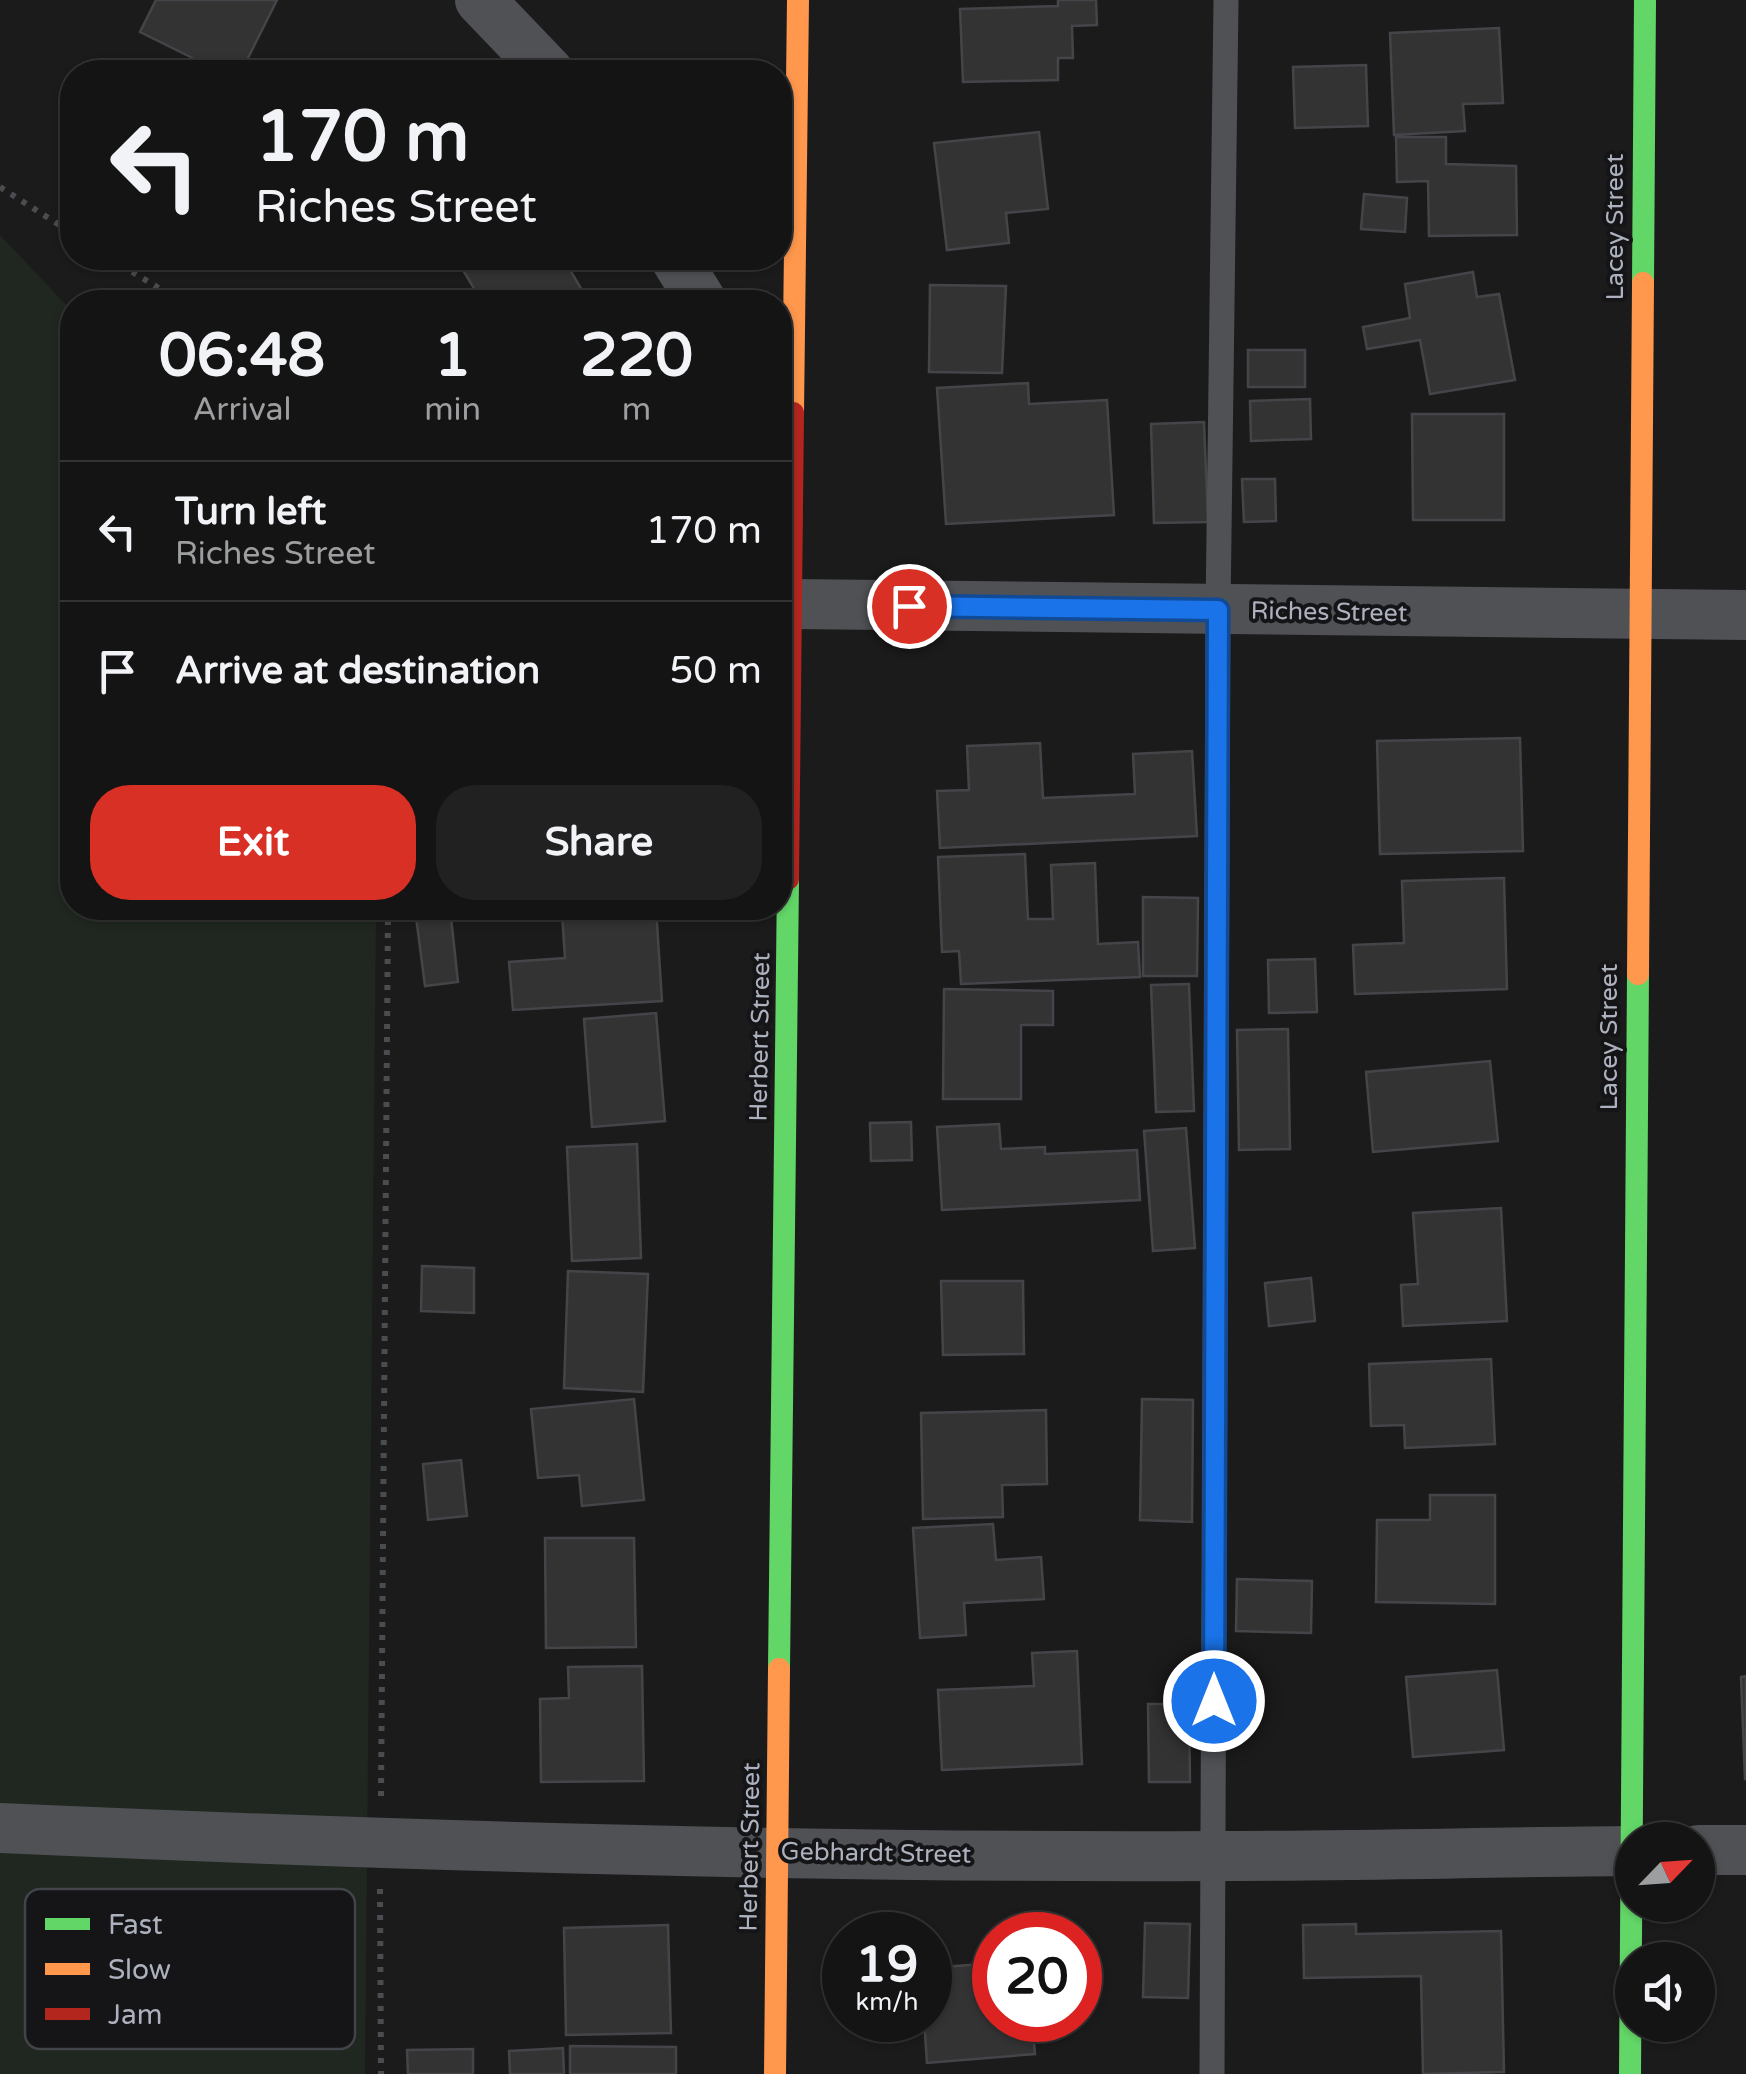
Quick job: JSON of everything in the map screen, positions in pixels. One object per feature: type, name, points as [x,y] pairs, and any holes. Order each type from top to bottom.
[{"type":"street","points":[[480,0],[537,60]]},
{"type":"street","name":"Herbert Street","points":[[792,218],[798,0]]},
{"type":"street","name":"Lacey Street","points":[[1632,1822],[1644,0]]},
{"type":"street","name":"Herbert Street","points":[[792,580],[792,682]]},
{"type":"street","name":"Riches Street","points":[[793,604],[1746,615]]},
{"type":"street","name":"Herbert Street","points":[[775,2074],[789,920]]},
{"type":"street","name":"Gebhardt Street","points":[[0,1828],[380,1845],[777,1852],[1213,1856],[1615,1851]]},
{"type":"street","points":[[1715,1850],[1746,1850]]},
{"type":"street","name":"Lacey Street","points":[[1630,2074],[1631,1922]]},
{"type":"lane","points":[[1212,2074],[1218,610],[1226,0]]},
{"type":"path","points":[[0,187],[60,226]]},
{"type":"path","points":[[129,270],[161,290]]},
{"type":"path","points":[[381,2074],[388,920]]},
{"type":"shaded area","points":[[0,235],[60,298],[60,920],[376,920],[365,2074],[0,2074]]},
{"type":"building","points":[[156,0],[277,0],[247,60],[197,60],[140,32]]},
{"type":"building","points":[[1058,0],[1096,0],[1097,25],[1072,26],[1073,58],[1058,58],[1058,80],[963,82],[960,9],[1058,6]]},
{"type":"building","points":[[1499,28],[1503,103],[1463,104],[1465,131],[1394,135],[1390,33]]},
{"type":"building","points":[[1366,65],[1368,126],[1295,128],[1293,67]]},
{"type":"building","points":[[1039,132],[1048,209],[1006,213],[1009,243],[947,250],[934,143]]},
{"type":"building","points":[[1396,137],[1446,137],[1446,164],[1516,166],[1517,235],[1429,236],[1428,181],[1397,182]]},
{"type":"building","points":[[1364,194],[1407,198],[1405,232],[1361,229]]},
{"type":"building","points":[[463,270],[570,270],[582,290],[475,290]]},
{"type":"building","points":[[1473,272],[1477,297],[1499,294],[1515,380],[1430,394],[1420,340],[1367,349],[1363,327],[1410,318],[1405,284]]},
{"type":"building","points":[[930,285],[1006,286],[1002,373],[929,372]]},
{"type":"building","points":[[1248,350],[1305,350],[1305,387],[1248,387]]},
{"type":"building","points":[[1028,383],[1029,404],[1107,400],[1114,515],[946,524],[937,388]]},
{"type":"building","points":[[1310,399],[1311,439],[1251,441],[1250,401]]},
{"type":"building","points":[[1412,414],[1504,414],[1504,520],[1413,520]]},
{"type":"building","points":[[1204,422],[1208,522],[1154,523],[1151,424]]},
{"type":"building","points":[[1242,479],[1275,479],[1276,521],[1244,522]]},
{"type":"building","points":[[1520,738],[1523,851],[1380,854],[1377,741]]},
{"type":"building","points":[[1040,743],[1043,798],[1135,794],[1133,754],[1192,751],[1197,836],[940,848],[937,791],[969,790],[967,746]]},
{"type":"building","points":[[1025,854],[1028,919],[1053,919],[1051,865],[1095,863],[1098,944],[1138,942],[1140,977],[961,984],[959,951],[942,952],[938,857]]},
{"type":"building","points":[[1504,878],[1507,989],[1355,994],[1353,945],[1404,943],[1402,881]]},
{"type":"building","points":[[1143,897],[1198,898],[1197,976],[1143,976]]},
{"type":"building","points":[[416,920],[451,920],[458,982],[425,986]]},
{"type":"building","points":[[562,920],[657,920],[662,1001],[513,1010],[509,962],[565,958]]},
{"type":"building","points":[[1315,959],[1317,1012],[1269,1013],[1268,960]]},
{"type":"building","points":[[1189,984],[1194,1111],[1156,1112],[1151,985]]},
{"type":"building","points":[[944,989],[1053,991],[1053,1025],[1021,1025],[1021,1099],[943,1099]]},
{"type":"building","points":[[656,1013],[665,1121],[592,1127],[584,1019]]},
{"type":"building","points":[[1288,1029],[1290,1149],[1239,1150],[1237,1030]]},
{"type":"building","points":[[1490,1061],[1498,1141],[1373,1152],[1366,1072]]},
{"type":"building","points":[[911,1122],[912,1160],[871,1161],[870,1123]]},
{"type":"building","points":[[999,1124],[1001,1149],[1045,1147],[1045,1154],[1137,1150],[1140,1200],[942,1210],[937,1127]]},
{"type":"building","points":[[1186,1128],[1195,1248],[1153,1251],[1144,1131]]},
{"type":"building","points":[[637,1144],[641,1258],[572,1261],[567,1147]]},
{"type":"building","points":[[1501,1208],[1507,1321],[1403,1326],[1401,1285],[1418,1284],[1413,1213]]},
{"type":"building","points":[[422,1266],[474,1268],[474,1313],[421,1311]]},
{"type":"building","points":[[568,1271],[648,1274],[643,1392],[564,1388]]},
{"type":"building","points":[[1311,1278],[1315,1321],[1269,1326],[1265,1283]]},
{"type":"building","points":[[941,1281],[1023,1281],[1024,1354],[943,1355]]},
{"type":"building","points":[[1491,1359],[1495,1444],[1405,1448],[1404,1425],[1371,1426],[1369,1364]]},
{"type":"building","points":[[634,1399],[644,1500],[582,1506],[579,1475],[538,1478],[531,1409]]},
{"type":"building","points":[[1142,1399],[1193,1400],[1192,1522],[1140,1520]]},
{"type":"building","points":[[1046,1410],[1047,1484],[1002,1485],[1003,1517],[923,1519],[921,1413]]},
{"type":"building","points":[[461,1460],[467,1516],[428,1520],[423,1464]]},
{"type":"building","points":[[1430,1495],[1495,1495],[1495,1604],[1376,1602],[1377,1520],[1430,1520]]},
{"type":"building","points":[[993,1524],[996,1560],[1041,1557],[1044,1599],[964,1603],[966,1635],[920,1638],[913,1528]]},
{"type":"building","points":[[545,1538],[634,1538],[636,1647],[546,1648]]},
{"type":"building","points":[[1237,1579],[1312,1581],[1311,1633],[1236,1631]]},
{"type":"building","points":[[1077,1651],[1082,1764],[942,1770],[938,1690],[1034,1686],[1032,1653]]},
{"type":"building","points":[[642,1666],[644,1781],[541,1782],[540,1699],[569,1698],[568,1667]]},
{"type":"building","points":[[1497,1670],[1504,1750],[1413,1757],[1406,1677]]},
{"type":"building","points":[[1746,1676],[1746,1779],[1745,1779],[1741,1677]]},
{"type":"building","points":[[1148,1704],[1189,1704],[1190,1782],[1149,1782]]},
{"type":"building","points":[[1145,1923],[1190,1924],[1188,1998],[1143,1997]]},
{"type":"building","points":[[1356,1924],[1356,1934],[1501,1931],[1504,2072],[1423,2074],[1421,1976],[1304,1978],[1303,1925]]},
{"type":"building","points":[[668,1925],[671,2033],[566,2035],[564,1928]]},
{"type":"building","points":[[972,1965],[972,2042],[1034,2042],[1035,2054],[927,2063],[926,2042],[952,2042],[952,1966]]},
{"type":"building","points":[[570,2046],[676,2047],[676,2074],[570,2074]]},
{"type":"building","points":[[563,2048],[564,2074],[510,2074],[509,2051]]},
{"type":"building","points":[[473,2049],[473,2074],[408,2074],[407,2050]]},
{"type":"traffic: fast","points":[[1643,283],[1645,0]]},
{"type":"traffic: fast","points":[[779,1669],[788,920]]},
{"type":"traffic: fast","points":[[1630,2074],[1638,974]]},
{"type":"traffic: slow","points":[[793,413],[798,0]]},
{"type":"traffic: slow","points":[[1638,974],[1643,283]]},
{"type":"traffic: slow","points":[[775,2074],[779,1669]]},
{"type":"traffic: jam","points":[[792,506],[793,413]]},
{"type":"route","points":[[909,606],[1218,610],[1214,1701]]}]
